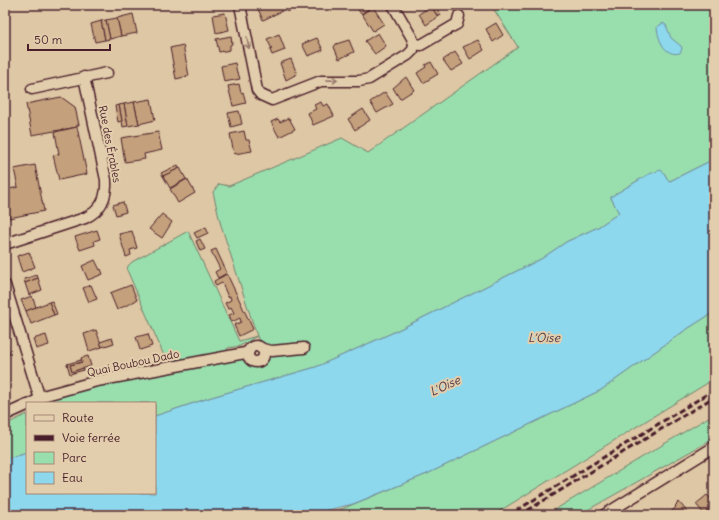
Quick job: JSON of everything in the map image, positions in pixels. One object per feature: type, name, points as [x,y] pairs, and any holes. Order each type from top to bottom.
[{"type":"street","points":[[240,5],[256,86],[259,93],[272,100],[321,81],[360,81],[369,79],[408,55],[413,50],[414,44],[393,5]]},
{"type":"street","points":[[414,44],[421,45],[457,24],[459,16]]},
{"type":"street","points":[[32,89],[107,72]]},
{"type":"street","name":"Rue des Érables","points":[[5,244],[85,218],[95,213],[104,201],[106,180],[84,77]]},
{"type":"street","points":[[5,285],[36,401]]},
{"type":"street","name":"Quai Boubou Dado","points":[[36,401],[46,395],[98,382],[246,354],[254,347],[266,352],[304,348]]},
{"type":"street","points":[[5,415],[26,405]]},
{"type":"street","points":[[604,515],[714,447]]},
{"type":"green space","points":[[491,5],[714,5],[714,159],[670,181],[664,173],[649,174],[612,196],[611,198],[619,213],[598,227],[566,242],[541,259],[392,333],[316,367],[212,397],[156,416],[156,402],[50,402],[59,395],[115,382],[237,359],[254,365],[262,364],[266,361],[220,222],[213,192],[219,184],[229,186],[342,138],[368,153],[518,47]]},
{"type":"green space","points":[[188,231],[239,341],[257,336],[240,346],[228,348],[221,357],[169,367],[127,270],[128,266],[132,262]]},
{"type":"green space","points":[[714,312],[714,379],[493,515],[327,515],[427,474],[601,390],[684,331]]},
{"type":"green space","points":[[26,414],[26,452],[5,459],[5,425]]},
{"type":"green space","points":[[714,414],[714,438],[579,515],[546,515]]},
{"type":"water","points":[[663,23],[666,25],[671,38],[681,46],[682,49],[680,53],[675,54],[670,52],[663,46],[657,27]]},
{"type":"water","name":"L’Oise","points":[[714,159],[714,312],[684,331],[601,390],[427,474],[353,504],[306,515],[5,515],[5,459],[26,452],[26,494],[156,494],[156,416],[212,397],[316,367],[392,333],[541,259],[566,242],[598,227],[619,213],[611,198],[612,196],[649,174],[661,170],[670,181]]},
{"type":"building","points":[[266,5],[280,5],[282,11],[263,20],[258,9]]},
{"type":"building","points":[[284,5],[303,5],[287,12]]},
{"type":"building","points":[[355,5],[370,5],[371,7],[361,14]]},
{"type":"building","points":[[435,5],[441,15],[438,17],[431,6]]},
{"type":"building","points":[[431,6],[438,17],[426,25],[419,14]]},
{"type":"building","points":[[373,7],[384,24],[373,31],[362,14]]},
{"type":"building","points":[[225,13],[229,30],[216,33],[213,15]]},
{"type":"building","points":[[133,14],[137,33],[121,36],[117,18]]},
{"type":"building","points":[[117,18],[121,36],[110,39],[106,20]]},
{"type":"building","points":[[106,20],[110,39],[105,40],[101,21]]},
{"type":"building","points":[[101,21],[105,40],[95,42],[91,24]]},
{"type":"building","points":[[496,23],[503,35],[493,42],[486,29]]},
{"type":"building","points":[[378,33],[386,46],[375,54],[365,41]]},
{"type":"building","points":[[279,34],[285,50],[272,55],[270,50],[272,49],[267,39]]},
{"type":"building","points":[[231,36],[232,44],[230,45],[230,50],[219,52],[216,39]]},
{"type":"building","points":[[317,38],[323,50],[308,56],[302,44]]},
{"type":"building","points":[[349,40],[354,52],[339,59],[334,47],[336,44]]},
{"type":"building","points":[[478,40],[484,50],[470,59],[463,47]]},
{"type":"building","points":[[183,45],[189,76],[176,79],[170,48]]},
{"type":"building","points":[[455,52],[463,64],[451,71],[443,60]]},
{"type":"building","points":[[291,59],[297,74],[286,80],[280,63]]},
{"type":"building","points":[[431,62],[438,74],[423,83],[417,73],[426,67],[425,65]]},
{"type":"building","points":[[235,63],[240,79],[224,82],[221,66]]},
{"type":"building","points":[[406,77],[414,90],[400,99],[393,88]]},
{"type":"building","points":[[239,84],[241,93],[243,92],[246,103],[233,106],[228,86]]},
{"type":"building","points":[[385,92],[393,104],[377,113],[370,102]]},
{"type":"building","points":[[61,97],[75,107],[79,125],[77,125],[77,127],[32,135],[26,104]]},
{"type":"building","points":[[151,99],[155,120],[139,124],[134,102]]},
{"type":"building","points":[[134,102],[139,124],[128,126],[124,104]]},
{"type":"building","points":[[321,102],[323,106],[328,104],[334,116],[313,125],[308,113],[316,109],[314,105]]},
{"type":"building","points":[[124,104],[128,126],[123,127],[119,105]]},
{"type":"building","points":[[119,105],[122,121],[118,122],[115,106]]},
{"type":"building","points":[[363,109],[370,120],[355,130],[348,119]]},
{"type":"building","points":[[239,111],[242,124],[231,127],[228,113]]},
{"type":"building","points":[[289,118],[295,129],[279,137],[271,122],[278,119],[280,122]]},
{"type":"building","points":[[77,127],[87,174],[59,180],[53,155],[59,154],[55,132]]},
{"type":"building","points":[[244,131],[246,140],[249,140],[252,151],[234,154],[230,134]]},
{"type":"building","points":[[158,132],[162,150],[144,154],[145,159],[125,162],[121,138]]},
{"type":"building","points":[[35,165],[44,211],[9,218],[5,190],[18,187],[14,169]]},
{"type":"building","points":[[178,165],[180,168],[163,176],[161,173]]},
{"type":"building","points":[[180,168],[186,179],[170,188],[163,176]]},
{"type":"building","points":[[187,179],[195,193],[178,203],[170,189]]},
{"type":"building","points":[[123,202],[126,212],[116,215],[113,205]]},
{"type":"building","points":[[162,214],[172,222],[162,238],[149,229]]},
{"type":"building","points":[[206,227],[208,233],[197,238],[194,233]]},
{"type":"building","points":[[97,230],[100,239],[94,241],[95,245],[80,250],[75,237]]},
{"type":"building","points":[[132,231],[137,248],[130,250],[131,255],[126,257],[119,234]]},
{"type":"building","points":[[200,239],[205,249],[200,251],[196,241]]},
{"type":"building","points":[[216,249],[227,273],[218,278],[215,272],[220,269],[211,251]]},
{"type":"building","points":[[29,252],[35,267],[22,272],[17,256]]},
{"type":"building","points":[[95,260],[103,274],[88,280],[82,266]]},
{"type":"building","points":[[227,274],[253,329],[239,336],[234,325],[241,322],[240,318],[232,322],[229,315],[234,313],[231,307],[228,309],[225,303],[231,300],[230,296],[228,297],[222,283],[216,286],[214,281]]},
{"type":"building","points":[[37,275],[38,278],[25,283],[24,279]]},
{"type":"building","points":[[38,278],[42,290],[29,295],[25,283]]},
{"type":"building","points":[[91,285],[97,299],[89,302],[83,288]]},
{"type":"building","points":[[131,285],[137,300],[117,310],[110,293]]},
{"type":"building","points":[[32,296],[36,307],[26,311],[21,300]]},
{"type":"building","points":[[52,301],[57,314],[54,315],[49,302]]},
{"type":"building","points":[[49,302],[54,315],[31,324],[26,311]]},
{"type":"building","points":[[96,330],[102,347],[89,351],[84,334]]},
{"type":"building","points":[[148,334],[152,346],[140,350],[136,337]]},
{"type":"building","points":[[46,335],[49,345],[36,349],[33,339]]},
{"type":"building","points":[[5,338],[10,354],[5,356]]},
{"type":"building","points":[[112,338],[114,343],[102,347],[100,342]]},
{"type":"building","points":[[88,356],[91,366],[72,372],[70,365],[82,362],[81,358]]},
{"type":"building","points":[[81,360],[82,362],[70,365],[72,372],[83,368],[84,370],[70,374],[67,364]]},
{"type":"building","points":[[707,495],[714,502],[714,505],[704,514],[696,504]]},
{"type":"building","points":[[679,502],[689,514],[668,515],[676,507],[675,506]]},
{"type":"railway","points":[[509,515],[714,390]]},
{"type":"railway","points":[[520,515],[714,397]]},
{"type":"water label","name":"L'Oise","points":[[445,386]]}]
